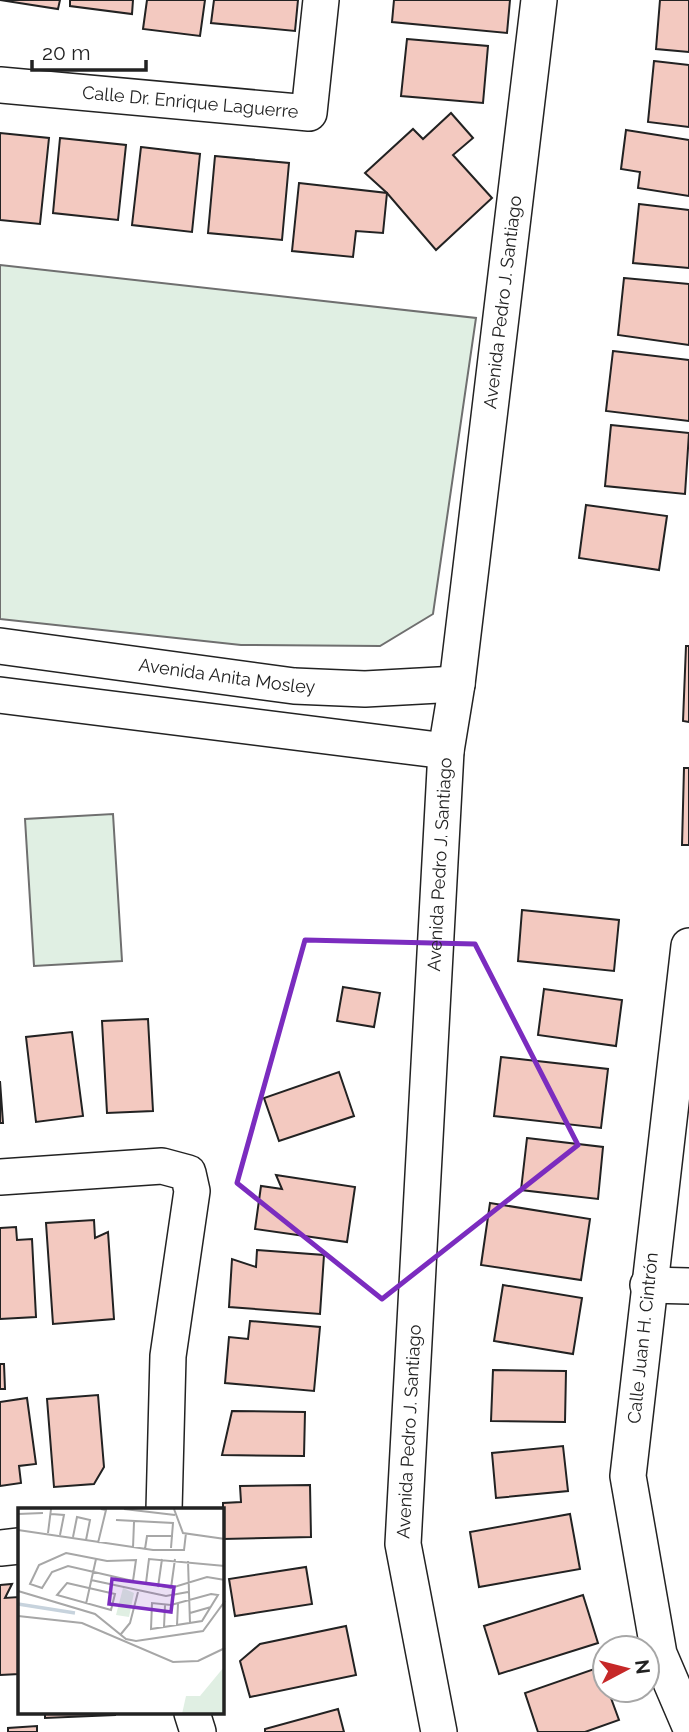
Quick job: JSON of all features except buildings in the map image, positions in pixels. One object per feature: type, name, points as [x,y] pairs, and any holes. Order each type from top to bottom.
[{"type":"street","name":"Calle Dr. Enrique Laguerre","points":[[0,85],[309,113],[321,0]]},
{"type":"street","name":"Avenida Pedro J. Santiago","points":[[439,1732],[403,1544],[446,751],[457,684],[540,0]]},
{"type":"street","name":"Avenida Anita Mosley","points":[[0,646],[294,686],[365,688],[457,684]]},
{"type":"street","points":[[0,695],[446,751]]},
{"type":"street","name":"Calle Juan H. Cintrón","points":[[689,946],[628,1476],[674,1654],[689,1724]]},
{"type":"street","points":[[0,1177],[162,1166],[188,1173],[192,1191],[168,1356],[164,1508]]},
{"type":"street","points":[[648,1285],[689,1286]]},
{"type":"street","points":[[0,1548],[18,1546]]},
{"type":"street","points":[[192,1714],[198,1732]]},
{"type":"highlighted area","points":[[305,940],[475,944],[578,1145],[382,1299],[237,1183]]},
{"type":"green space","points":[[0,265],[476,318],[433,614],[380,646],[241,645],[0,619]]},
{"type":"green space","points":[[113,814],[122,961],[34,966],[25,819]]}]
